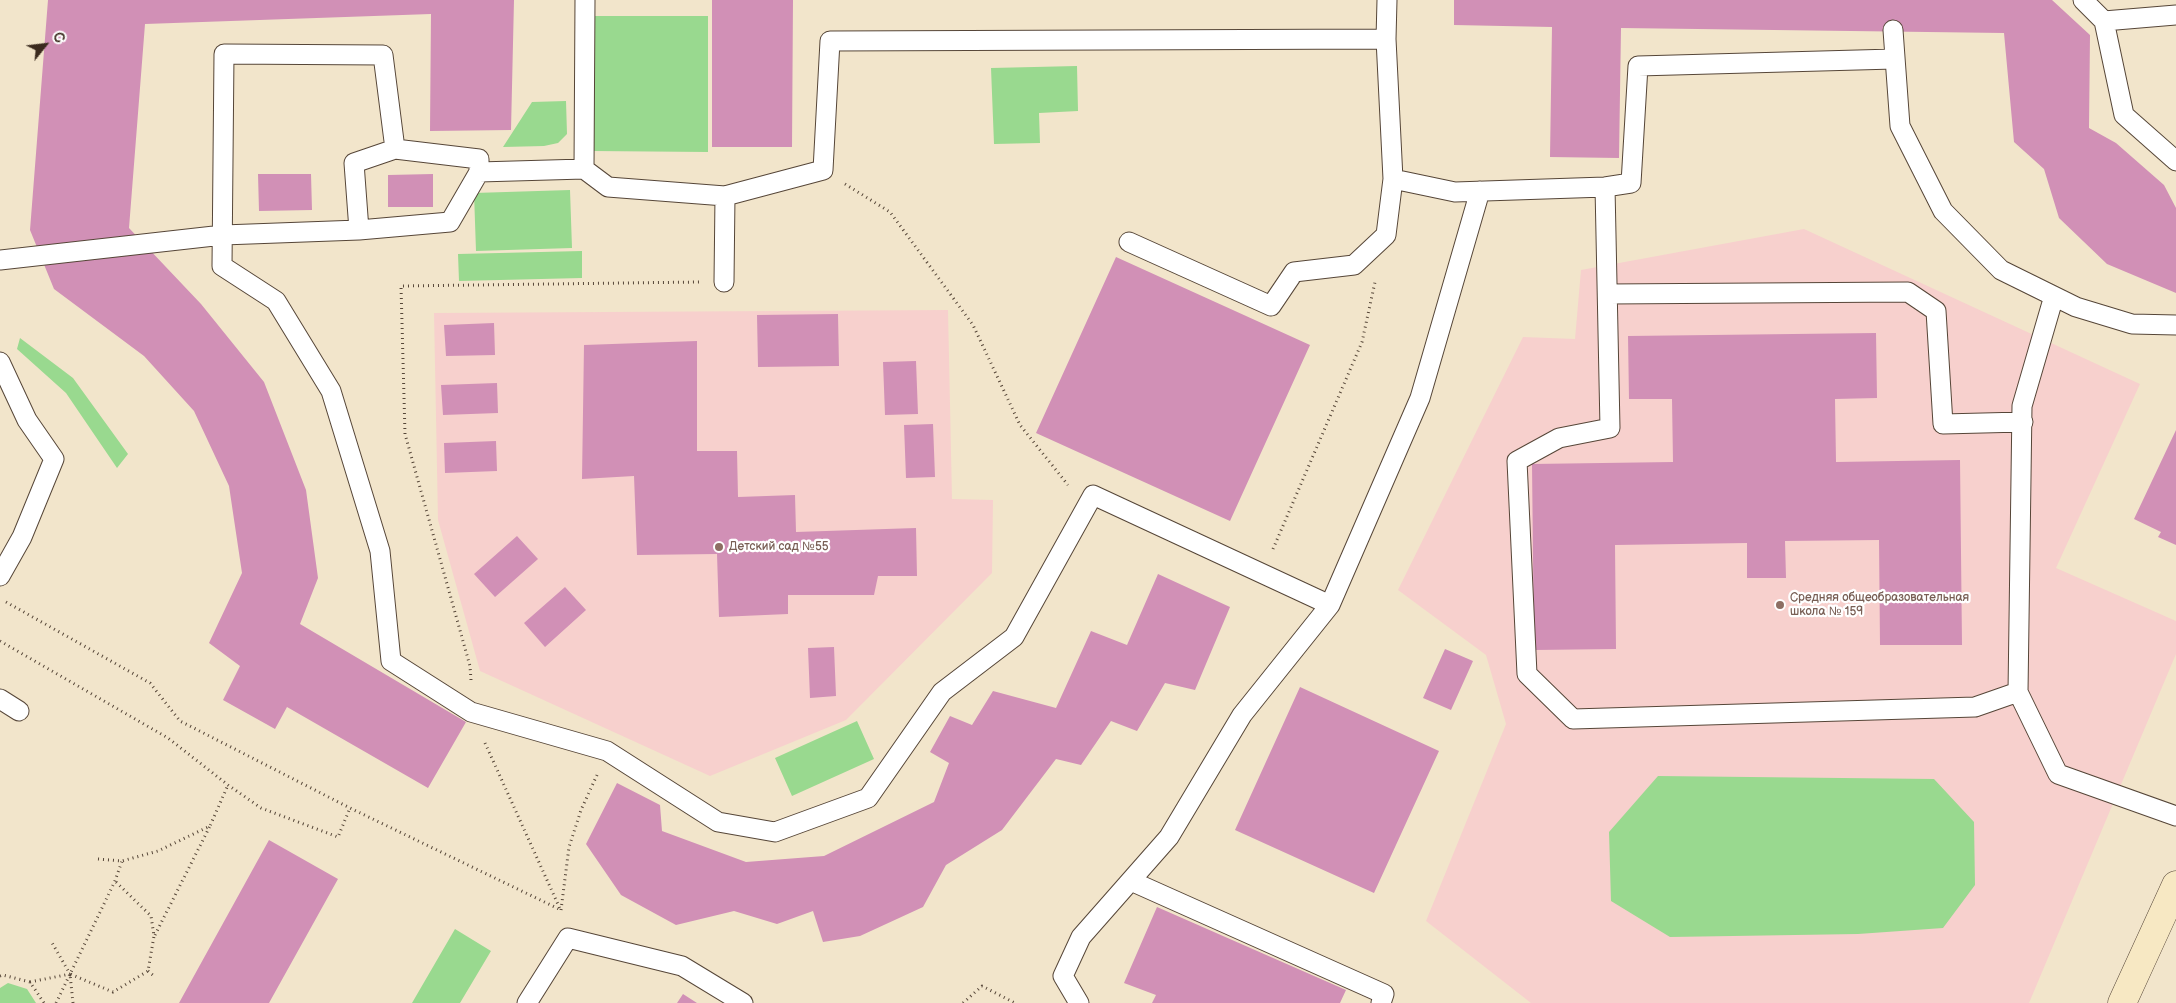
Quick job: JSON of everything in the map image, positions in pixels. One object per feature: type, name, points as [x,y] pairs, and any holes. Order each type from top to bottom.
[{"type":"main road","points":[[2122,1003],[2176,886]]},
{"type":"lane","points":[[584,169],[585,0]]},
{"type":"lane","points":[[1130,242],[1271,306],[1294,272],[1354,265],[1386,236],[1393,179],[1386,39],[1387,0]]},
{"type":"lane","points":[[2083,0],[2104,21],[2124,114],[2176,161]]},
{"type":"lane","points":[[2104,21],[2176,15]]},
{"type":"lane","points":[[1893,30],[1900,126],[1943,211],[2001,270],[2076,307],[2132,324],[2176,325]]},
{"type":"lane","points":[[479,172],[584,169],[608,187],[725,196],[823,170],[830,41],[1386,39]]},
{"type":"lane","points":[[394,149],[383,55],[224,54],[222,266],[276,301],[330,391],[380,552],[391,661],[471,712],[608,751],[718,822],[775,832],[868,798],[942,692],[1014,637],[1093,495],[1330,605]]},
{"type":"lane","points":[[1393,179],[1455,192],[1605,187],[1631,182],[1638,66],[1894,59]]},
{"type":"lane","points":[[0,260],[223,235],[359,230],[450,222],[479,172],[479,159],[394,149],[354,163],[359,230]]},
{"type":"lane","points":[[1605,187],[1610,428],[1559,438],[1517,461],[1527,674],[1573,719],[1975,707],[2018,692]]},
{"type":"lane","points":[[1079,1003],[1064,976],[1081,937],[1169,837],[1242,715],[1330,605],[1420,398],[1480,191]]},
{"type":"lane","points":[[724,282],[725,196]]},
{"type":"lane","points":[[1608,294],[1908,292],[1936,311],[1943,424],[2022,422]]},
{"type":"lane","points":[[2054,296],[2022,406],[2018,692],[2058,774],[2176,816]]},
{"type":"lane","points":[[0,362],[27,420],[54,459],[22,537],[0,576]]},
{"type":"lane","points":[[0,699],[19,711]]},
{"type":"lane","points":[[1131,881],[1384,994],[1381,1003]]},
{"type":"lane","points":[[527,1003],[568,938],[682,966],[743,1003]]},
{"type":"path","points":[[823,170],[890,212],[973,325],[1020,425],[1086,509]]},
{"type":"path","points":[[1263,574],[1362,342],[1386,236]]},
{"type":"path","points":[[568,938],[561,911],[471,712],[470,666],[405,434],[401,286],[724,282]]},
{"type":"path","points":[[0,599],[150,683],[180,721],[350,808],[561,911]]},
{"type":"path","points":[[0,641],[168,738],[261,808],[338,837],[350,808]]},
{"type":"path","points":[[561,911],[569,848],[581,810],[608,751]]},
{"type":"path","points":[[0,976],[3,974],[30,982],[70,974],[113,992],[148,971],[154,936],[210,826],[228,785]]},
{"type":"path","points":[[98,859],[122,861],[158,851],[210,826]]},
{"type":"path","points":[[56,1003],[115,881],[122,861]]},
{"type":"path","points":[[115,881],[151,916],[154,936]]},
{"type":"path","points":[[51,941],[70,974],[73,1003]]},
{"type":"path","points":[[148,971],[155,977]]},
{"type":"path","points":[[30,982],[44,1003]]},
{"type":"path","points":[[963,1003],[982,986],[1015,1003]]},
{"type":"shaded area","name":"Средняя общеобразовательная школа № 159","points":[[1804,229],[2140,384],[2056,568],[2176,621],[2176,654],[2029,1003],[1531,1003],[1426,921],[1506,724],[1486,655],[1398,590],[1523,337],[1575,339],[1581,270]]},
{"type":"shaded area","name":"Детский сад №55","points":[[948,310],[952,499],[993,500],[992,573],[846,720],[710,776],[480,671],[438,520],[434,313]]},
{"type":"green space","points":[[592,16],[708,16],[708,152],[592,151]]},
{"type":"green space","points":[[1077,66],[1078,111],[1039,113],[1040,143],[994,144],[991,68]]},
{"type":"green space","points":[[566,101],[567,134],[558,143],[544,146],[503,147],[532,102]]},
{"type":"green space","points":[[570,190],[572,248],[476,251],[474,193]]},
{"type":"green space","points":[[582,251],[582,278],[459,281],[458,254]]},
{"type":"green space","points":[[20,338],[73,378],[128,454],[117,468],[66,393],[17,349]]},
{"type":"green space","points":[[857,721],[874,759],[792,796],[775,758]]},
{"type":"green space","points":[[1658,776],[1934,779],[1974,822],[1975,885],[1943,928],[1858,934],[1670,937],[1611,901],[1609,832]]},
{"type":"green space","points":[[455,929],[491,951],[460,1003],[412,1003]]},
{"type":"green space","points":[[8,983],[27,989],[36,1003],[0,1003],[0,988]]},
{"type":"building","points":[[48,0],[514,0],[511,130],[430,131],[431,14],[145,24],[129,228],[201,304],[264,382],[306,490],[318,578],[300,624],[466,722],[428,788],[287,707],[275,729],[223,700],[240,666],[209,643],[242,573],[229,486],[194,411],[144,356],[54,289],[30,230]]},
{"type":"building","points":[[712,0],[793,0],[792,147],[712,147]]},
{"type":"building","points":[[1454,0],[2052,0],[2090,35],[2089,128],[2116,143],[2164,185],[2176,208],[2176,293],[2107,264],[2059,218],[2044,169],[2014,142],[2004,33],[1621,28],[1619,158],[1550,157],[1552,27],[1454,25]]},
{"type":"building","points":[[258,174],[311,174],[312,210],[259,211]]},
{"type":"building","points":[[433,174],[433,207],[388,207],[388,175]]},
{"type":"building","points":[[1116,257],[1310,345],[1230,521],[1036,433]]},
{"type":"building","points":[[838,314],[839,366],[758,367],[757,315]]},
{"type":"building","points":[[494,323],[495,355],[446,356],[444,325]]},
{"type":"building","points":[[1876,333],[1877,398],[1835,399],[1836,462],[1960,460],[1962,645],[1880,645],[1879,540],[1785,541],[1786,578],[1747,578],[1747,543],[1615,545],[1616,649],[1534,650],[1532,464],[1673,462],[1672,399],[1629,399],[1628,336]]},
{"type":"building","points":[[697,341],[697,451],[737,451],[738,497],[795,495],[796,532],[916,528],[917,576],[878,576],[874,595],[788,595],[788,614],[719,617],[717,554],[637,555],[634,476],[582,479],[584,345]]},
{"type":"building","points":[[916,361],[918,414],[885,415],[883,362]]},
{"type":"building","points":[[497,383],[498,413],[443,415],[441,385]]},
{"type":"building","points":[[933,424],[935,477],[906,478],[904,425]]},
{"type":"building","points":[[2176,430],[2176,545],[2158,537],[2161,532],[2134,519]]},
{"type":"building","points":[[496,441],[497,471],[445,473],[444,443]]},
{"type":"building","points":[[517,536],[538,559],[495,597],[474,574]]},
{"type":"building","points":[[1158,574],[1230,607],[1195,690],[1165,683],[1137,731],[1111,721],[1081,765],[1056,759],[1002,830],[946,865],[923,907],[860,936],[823,942],[813,911],[777,924],[734,911],[676,925],[621,895],[586,844],[617,783],[660,805],[662,831],[746,862],[824,856],[934,802],[949,763],[930,752],[950,716],[972,725],[993,691],[1056,708],[1091,631],[1127,645]]},
{"type":"building","points":[[565,587],[586,610],[545,647],[524,623]]},
{"type":"building","points":[[834,647],[836,696],[810,698],[808,648]]},
{"type":"building","points":[[1445,649],[1473,661],[1451,710],[1423,698]]},
{"type":"building","points":[[1300,687],[1439,751],[1374,893],[1235,830]]},
{"type":"building","points":[[269,840],[338,879],[269,1003],[179,1003]]},
{"type":"building","points":[[1157,907],[1346,990],[1340,1003],[1152,1003],[1156,995],[1124,983]]},
{"type":"building","points":[[683,994],[697,1003],[677,1003]]},
{"type":"place","name":"Детский сад №55","points":[[719,547]]},
{"type":"place","name":"Средняя общеобразовательная школа № 159","points":[[1780,605]]}]
